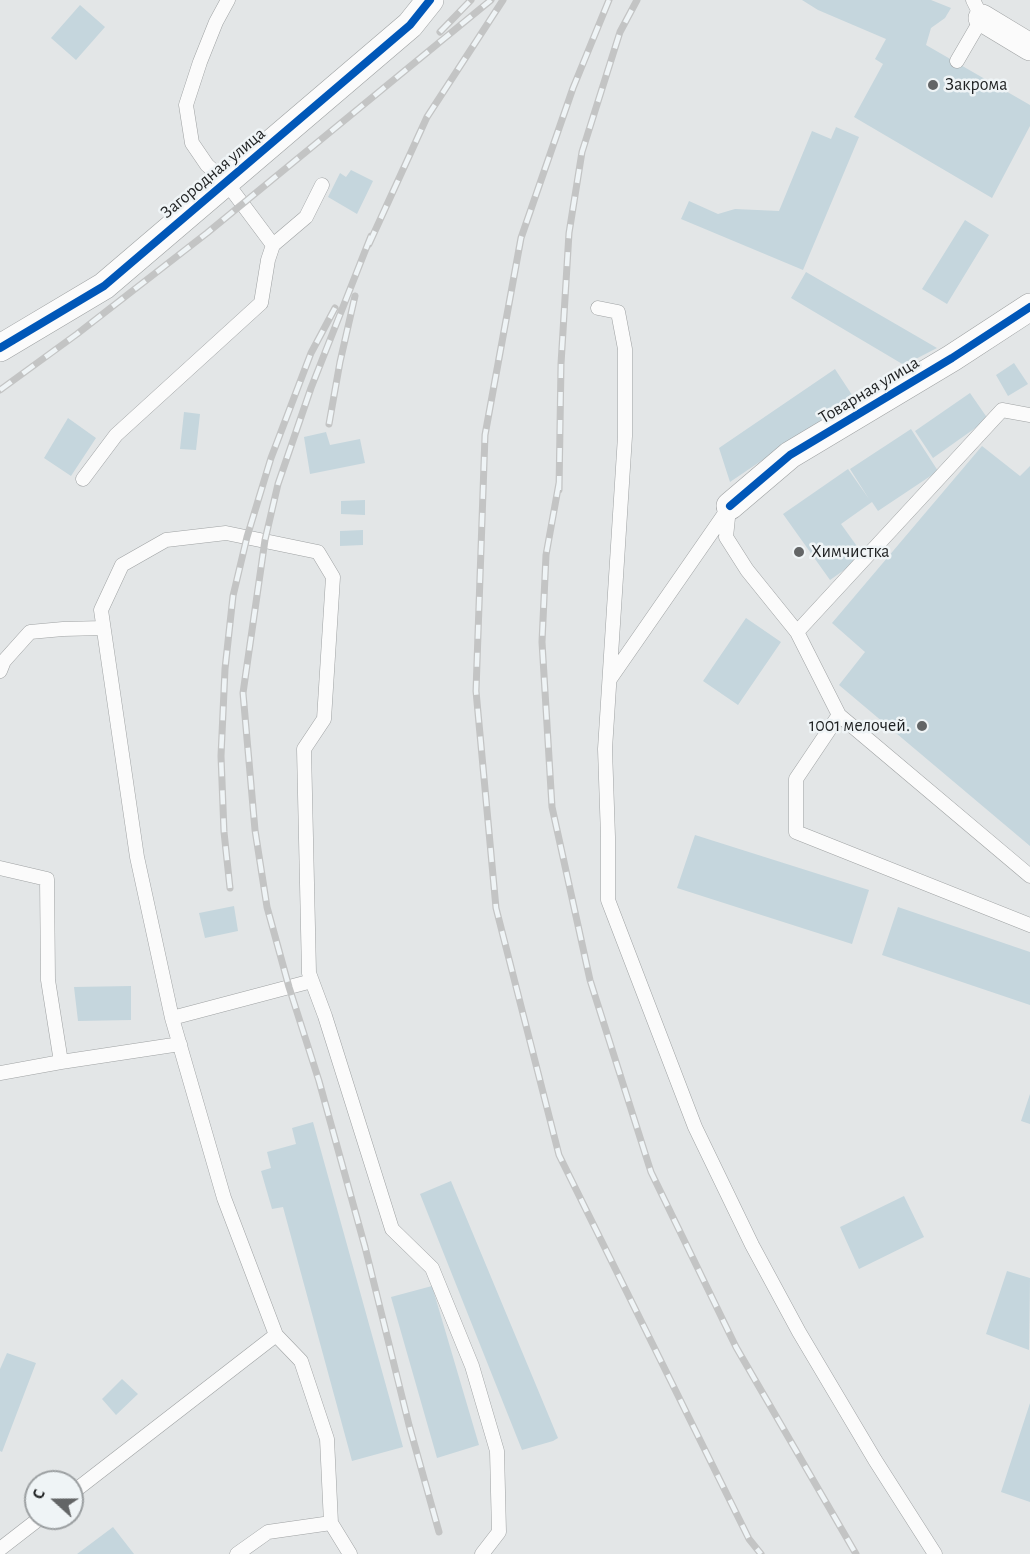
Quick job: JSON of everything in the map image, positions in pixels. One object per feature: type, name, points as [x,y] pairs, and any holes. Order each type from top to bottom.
[{"type":"street","name":"Загородная улица","points":[[0,348],[104,286],[410,25],[430,0]]},
{"type":"street","points":[[977,9],[1030,47]]},
{"type":"street","name":"Товарная улица","points":[[730,506],[790,455],[952,358],[1030,307]]},
{"type":"lane","points":[[228,0],[216,22],[186,105],[192,143],[207,165],[226,182],[273,245]]},
{"type":"lane","points":[[957,61],[977,9]]},
{"type":"lane","points":[[83,479],[116,435],[261,303],[268,260],[273,245],[306,217],[322,185]]},
{"type":"lane","points":[[598,308],[618,312],[625,349],[625,436],[605,749],[608,900],[695,1127],[752,1245],[839,1401],[935,1554]]},
{"type":"lane","points":[[797,632],[1002,410],[1030,415]]},
{"type":"lane","points":[[730,506],[726,537],[747,570],[797,632],[839,715],[1030,876]]},
{"type":"lane","points":[[609,680],[730,506]]},
{"type":"lane","points":[[350,1554],[331,1523],[327,1439],[301,1360],[276,1335],[224,1198],[172,1018],[137,857],[101,610],[122,566],[166,540],[226,533],[276,542],[318,552],[333,577],[324,719],[304,749],[309,973],[325,1016],[392,1229],[432,1268],[472,1366],[497,1451],[499,1532],[482,1554]]},
{"type":"lane","points":[[0,671],[4,661],[30,632],[103,628]]},
{"type":"lane","points":[[839,715],[796,779],[796,832],[1030,925]]},
{"type":"lane","points":[[0,868],[46,879],[48,980],[61,1062]]},
{"type":"lane","points":[[172,1018],[312,981]]},
{"type":"lane","points":[[0,1073],[180,1044]]},
{"type":"lane","points":[[84,1484],[276,1335]]},
{"type":"lane","points":[[237,1554],[268,1532],[331,1523]]},
{"type":"lane","points":[[0,1549],[25,1530]]},
{"type":"building","name":"Закрома","points":[[802,0],[931,0],[951,8],[945,18],[931,28],[926,45],[1030,105],[1030,126],[992,198],[854,117],[883,64],[875,59],[886,39],[818,10]]},
{"type":"building","points":[[80,5],[105,27],[76,60],[51,38]]},
{"type":"building","points":[[836,127],[859,137],[803,270],[681,219],[689,201],[718,214],[735,209],[779,211],[812,131],[831,139]]},
{"type":"building","points":[[351,170],[373,181],[357,214],[328,197],[340,173],[346,177]]},
{"type":"building","points":[[965,220],[989,235],[947,304],[922,289]]},
{"type":"building","points":[[806,272],[937,348],[904,365],[791,298]]},
{"type":"building","points":[[1014,363],[1028,384],[1008,396],[996,375]]},
{"type":"building","points":[[835,369],[854,398],[730,482],[719,448]]},
{"type":"building","points":[[970,393],[988,419],[933,458],[915,431]]},
{"type":"building","points":[[184,412],[200,414],[196,450],[180,449]]},
{"type":"building","points":[[68,418],[96,438],[71,476],[44,458]]},
{"type":"building","points":[[911,429],[938,471],[878,511],[872,502],[841,524],[864,556],[830,580],[783,514],[848,469],[869,499],[850,469]]},
{"type":"building","points":[[326,432],[330,445],[360,439],[365,463],[310,474],[304,437]]},
{"type":"building","points":[[982,446],[1020,476],[1030,466],[1030,846],[839,685],[865,652],[832,623]]},
{"type":"building","points":[[365,500],[365,515],[341,514],[341,501]]},
{"type":"building","points":[[363,530],[363,545],[340,546],[340,531]]},
{"type":"building","points":[[746,618],[781,642],[738,705],[703,681]]},
{"type":"building","points":[[695,835],[869,890],[852,944],[677,888]]},
{"type":"building","points":[[234,906],[238,931],[205,938],[199,913]]},
{"type":"building","points":[[898,907],[1030,952],[1030,1005],[882,955]]},
{"type":"building","points":[[131,986],[131,1020],[78,1021],[74,987]]},
{"type":"building","points":[[1030,1094],[1030,1124],[1021,1121]]},
{"type":"building","points":[[313,1122],[403,1447],[352,1461],[283,1207],[272,1209],[261,1171],[271,1168],[267,1152],[296,1144],[292,1128]]},
{"type":"building","points":[[451,1181],[558,1438],[553,1441],[522,1450],[420,1194]]},
{"type":"building","points":[[904,1196],[924,1237],[859,1269],[840,1227]]},
{"type":"building","points":[[1007,1271],[1030,1278],[1029,1350],[986,1334]]},
{"type":"building","points":[[432,1286],[479,1445],[437,1458],[391,1297]]},
{"type":"building","points":[[7,1353],[36,1363],[2,1452],[0,1451],[0,1369]]},
{"type":"building","points":[[122,1379],[138,1394],[116,1415],[102,1399]]},
{"type":"building","points":[[1030,1403],[1030,1502],[1001,1492]]},
{"type":"building","points":[[113,1527],[134,1554],[77,1554]]},
{"type":"railway","points":[[440,32],[471,0]]},
{"type":"railway","points":[[0,390],[77,334],[207,233],[491,0]]},
{"type":"railway","points":[[369,244],[427,117],[503,0]]},
{"type":"railway","points":[[609,0],[573,88],[521,238],[485,435],[476,691],[496,908],[559,1155],[749,1539],[761,1554]]},
{"type":"railway","points":[[559,490],[561,364],[569,233],[582,152],[620,32],[637,0]]},
{"type":"railway","points":[[371,236],[311,388],[278,484],[265,540],[243,693],[255,830],[267,907],[365,1247],[409,1425],[439,1532]]},
{"type":"railway","points":[[329,424],[355,296]]},
{"type":"railway","points":[[230,888],[224,832],[221,756],[225,669],[233,596],[247,537],[271,458],[311,353],[335,308]]},
{"type":"railway","points":[[559,483],[546,555],[542,642],[552,807],[590,980],[651,1172],[736,1347],[856,1554]]},
{"type":"cycle path","points":[[0,348],[104,286],[410,25],[430,0]]},
{"type":"cycle path","points":[[730,506],[790,455],[952,358],[1030,307]]},
{"type":"place","name":"Закрома","points":[[933,85]]},
{"type":"place","name":"Химчистка","points":[[799,552]]},
{"type":"place","name":"1001 мелочей.","points":[[922,726]]}]
